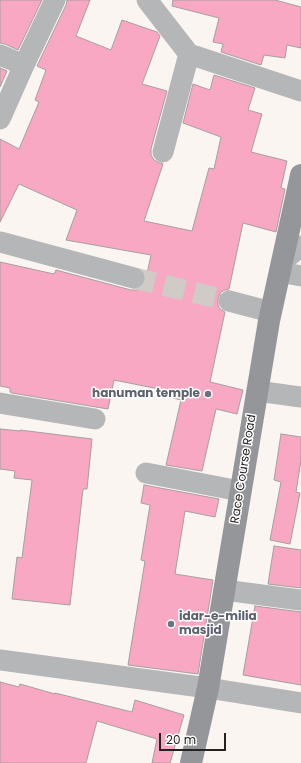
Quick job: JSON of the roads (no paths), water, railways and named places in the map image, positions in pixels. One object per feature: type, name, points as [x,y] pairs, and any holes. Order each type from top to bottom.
[{"type":"street","points":[[0,119],[55,0]]},
{"type":"street","points":[[147,0],[189,54],[301,91]]},
{"type":"street","points":[[163,152],[189,54]]},
{"type":"street","points":[[0,55],[24,65]]},
{"type":"street","name":"Race Course Road","points":[[191,763],[208,688],[271,312],[301,175]]},
{"type":"street","points":[[0,242],[134,278]]},
{"type":"street","points":[[301,246],[281,267],[301,276]]},
{"type":"street","points":[[229,301],[271,312]]},
{"type":"street","points":[[257,391],[301,397]]},
{"type":"street","points":[[0,402],[95,419]]},
{"type":"street","points":[[146,473],[240,491]]},
{"type":"street","points":[[224,590],[301,600]]},
{"type":"street","points":[[0,660],[301,702]]},
{"type":"tunnel","points":[[134,278],[229,301]]},
{"type":"place","name":"hanuman temple","points":[[208,394]]},
{"type":"place","name":"idar-e-milia masjid","points":[[171,624]]}]
